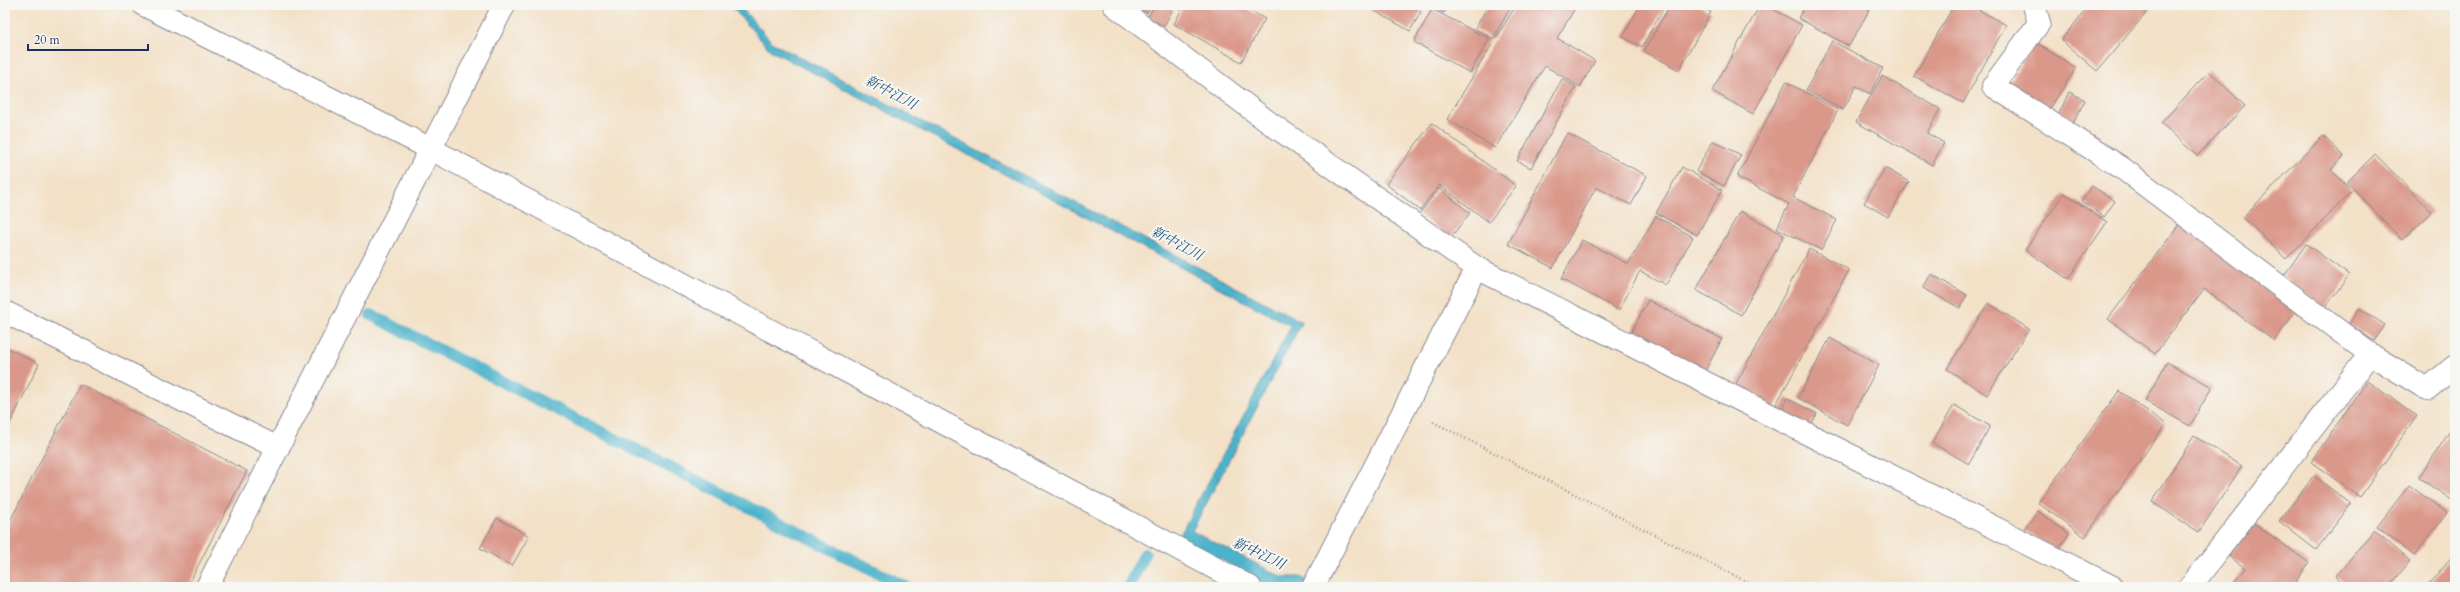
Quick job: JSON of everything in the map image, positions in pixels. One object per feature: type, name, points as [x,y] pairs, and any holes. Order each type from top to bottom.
[{"type":"street","points":[[144,5],[431,149],[1250,587]]},
{"type":"street","points":[[207,587],[504,5]]},
{"type":"street","points":[[1114,5],[1267,120],[1477,268],[2113,587]]},
{"type":"street","points":[[2034,5],[2039,23],[1993,86],[2122,168],[2370,354],[2428,388],[2455,366]]},
{"type":"street","points":[[1315,585],[1477,268]]},
{"type":"street","points":[[5,312],[278,448]]},
{"type":"street","points":[[2190,587],[2370,354]]},
{"type":"path","points":[[1406,407],[1757,587]]},
{"type":"water","points":[[730,5],[739,5],[773,43],[1302,322],[1192,531],[1282,577],[1300,577],[1319,587],[1272,587],[1179,537],[1291,326],[770,50]]},
{"type":"building","points":[[1133,5],[1151,5],[1147,13]]},
{"type":"building","points":[[1154,5],[1175,5],[1164,26],[1148,17]]},
{"type":"building","points":[[1184,5],[1240,5],[1265,19],[1241,62],[1174,24]]},
{"type":"building","points":[[1376,5],[1409,5],[1421,12],[1410,31],[1373,10]]},
{"type":"building","points":[[1429,5],[1449,5],[1444,13]]},
{"type":"building","points":[[1488,5],[1512,5],[1493,39],[1475,29]]},
{"type":"building","points":[[1516,5],[1577,5],[1557,38],[1595,61],[1580,87],[1545,66],[1495,148],[1447,119]]},
{"type":"building","points":[[1640,5],[1665,5],[1642,47],[1623,37]]},
{"type":"building","points":[[1670,5],[1697,5],[1711,12],[1679,70],[1644,51]]},
{"type":"building","points":[[1760,5],[1765,5],[1802,25],[1753,114],[1712,91]]},
{"type":"building","points":[[1806,5],[1872,5],[1849,46],[1798,18]]},
{"type":"building","points":[[1954,5],[1970,5],[2006,25],[1963,103],[1914,76]]},
{"type":"building","points":[[2090,5],[2153,5],[2097,71],[2061,40]]},
{"type":"building","points":[[1432,9],[1489,39],[1470,73],[1414,42]]},
{"type":"building","points":[[1832,41],[1883,68],[1870,94],[1856,86],[1843,110],[1806,90]]},
{"type":"building","points":[[2035,42],[2076,68],[2047,113],[2006,88]]},
{"type":"building","points":[[2209,71],[2245,106],[2197,156],[2161,123]]},
{"type":"building","points":[[1882,76],[1940,109],[1927,133],[1944,143],[1932,165],[1856,122]]},
{"type":"building","points":[[1562,79],[1576,87],[1531,168],[1517,161]]},
{"type":"building","points":[[1786,82],[1838,110],[1793,197],[1837,220],[1821,250],[1777,228],[1789,204],[1737,177]]},
{"type":"building","points":[[2069,92],[2085,100],[2073,124],[2058,116]]},
{"type":"building","points":[[1432,123],[1516,186],[1489,222],[1439,185],[1420,210],[1386,184]]},
{"type":"building","points":[[1567,133],[1647,176],[1631,205],[1596,187],[1553,268],[1508,244]]},
{"type":"building","points":[[2323,136],[2344,156],[2331,170],[2352,191],[2286,259],[2243,217]]},
{"type":"building","points":[[1713,141],[1741,155],[1724,186],[1696,171]]},
{"type":"building","points":[[2375,154],[2432,212],[2402,240],[2347,182]]},
{"type":"building","points":[[1682,167],[1722,190],[1697,235],[1656,213]]},
{"type":"building","points":[[1885,168],[1909,182],[1888,217],[1864,203]]},
{"type":"building","points":[[2092,186],[2115,201],[2104,217],[2082,201]]},
{"type":"building","points":[[1439,188],[1470,213],[1450,238],[1419,214]]},
{"type":"building","points":[[2064,193],[2107,222],[2068,279],[2025,250]]},
{"type":"building","points":[[1740,211],[1784,235],[1741,315],[1696,290]]},
{"type":"building","points":[[1656,216],[1693,237],[1666,285],[1640,271],[1619,310],[1561,279],[1582,240],[1628,264]]},
{"type":"building","points":[[2180,223],[2296,311],[2274,341],[2204,289],[2155,354],[2108,319]]},
{"type":"building","points":[[2306,244],[2349,275],[2325,308],[2283,277]]},
{"type":"building","points":[[1809,249],[1849,270],[1773,410],[1733,389]]},
{"type":"building","points":[[1931,274],[1967,295],[1960,308],[1923,288]]},
{"type":"building","points":[[1648,300],[1722,339],[1704,373],[1630,335]]},
{"type":"building","points":[[1988,303],[2029,329],[1987,395],[1947,369]]},
{"type":"building","points":[[2359,308],[2385,325],[2374,341],[2349,324]]},
{"type":"building","points":[[1830,338],[1879,365],[1847,425],[1798,398]]},
{"type":"building","points":[[5,347],[39,364],[5,434]]},
{"type":"building","points":[[2167,362],[2212,387],[2190,426],[2145,401]]},
{"type":"building","points":[[2367,381],[2417,416],[2360,497],[2311,462]]},
{"type":"building","points":[[80,384],[247,471],[187,587],[5,587],[5,531]]},
{"type":"building","points":[[2119,391],[2166,424],[2085,537],[2038,503]]},
{"type":"building","points":[[1787,398],[1817,414],[1808,430],[1779,413]]},
{"type":"building","points":[[1954,405],[1990,426],[1969,464],[1932,443]]},
{"type":"building","points":[[2450,431],[2455,434],[2455,502],[2419,478]]},
{"type":"building","points":[[2194,436],[2242,466],[2199,532],[2152,502]]},
{"type":"building","points":[[2314,476],[2351,504],[2316,550],[2279,521]]},
{"type":"building","points":[[2409,485],[2447,513],[2414,556],[2377,527]]},
{"type":"building","points":[[2038,511],[2069,534],[2056,552],[2024,529]]},
{"type":"building","points":[[497,518],[529,536],[512,566],[480,548]]},
{"type":"building","points":[[2254,523],[2309,563],[2292,587],[2231,587],[2245,568],[2229,556]]},
{"type":"building","points":[[2374,530],[2410,561],[2389,587],[2349,587],[2336,576]]},
{"type":"building","points":[[2455,553],[2455,587],[2426,587]]},
{"type":"waterway","points":[[371,315],[906,587]]},
{"type":"waterway","points":[[1128,587],[1145,554]]},
{"type":"water label","name":"新中江川","points":[[891,92]]},
{"type":"water label","name":"新中江川","points":[[1177,243]]},
{"type":"water label","name":"新中江川","points":[[1259,553]]}]
